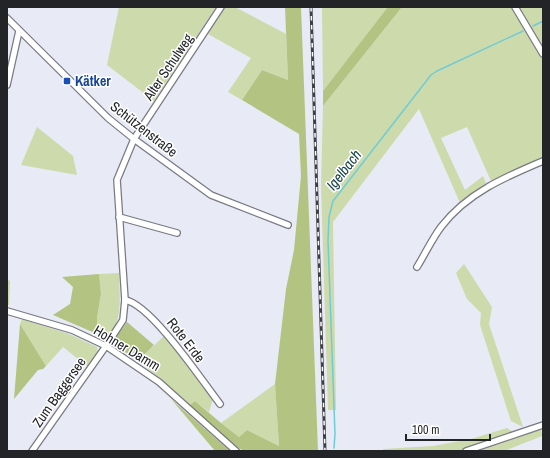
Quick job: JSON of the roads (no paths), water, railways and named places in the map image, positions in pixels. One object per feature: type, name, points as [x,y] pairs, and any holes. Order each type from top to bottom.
[{"type":"street","name":"Alter Schulweg","points":[[134,140],[221,7]]},
{"type":"street","points":[[515,7],[543,54]]},
{"type":"street","name":"Schützenstraße","points":[[7,18],[108,118],[134,140],[211,195],[288,225]]},
{"type":"street","points":[[7,85],[19,31]]},
{"type":"street","points":[[106,346],[123,320],[125,300],[117,180],[134,140]]},
{"type":"street","points":[[417,267],[441,228],[457,210],[490,184],[543,161]]},
{"type":"street","points":[[119,217],[126,217],[176,232]]},
{"type":"street","name":"Rote Erde","points":[[125,300],[132,302],[161,326],[220,404]]},
{"type":"street","name":"Hohner Damm","points":[[7,311],[72,330],[106,346],[160,382],[236,451]]},
{"type":"street","name":"Zum Baggersee","points":[[32,451],[106,346]]},
{"type":"street","points":[[466,451],[543,426]]},
{"type":"waterway","name":"Igelbach","points":[[533,26],[543,21]]},
{"type":"waterway","name":"Igelbach","points":[[334,448],[335,434],[328,241],[329,217],[333,201],[431,75],[523,31]]},
{"type":"railway","points":[[311,7],[325,451]]},
{"type":"place","name":"Kätker","points":[[67,81]]}]
